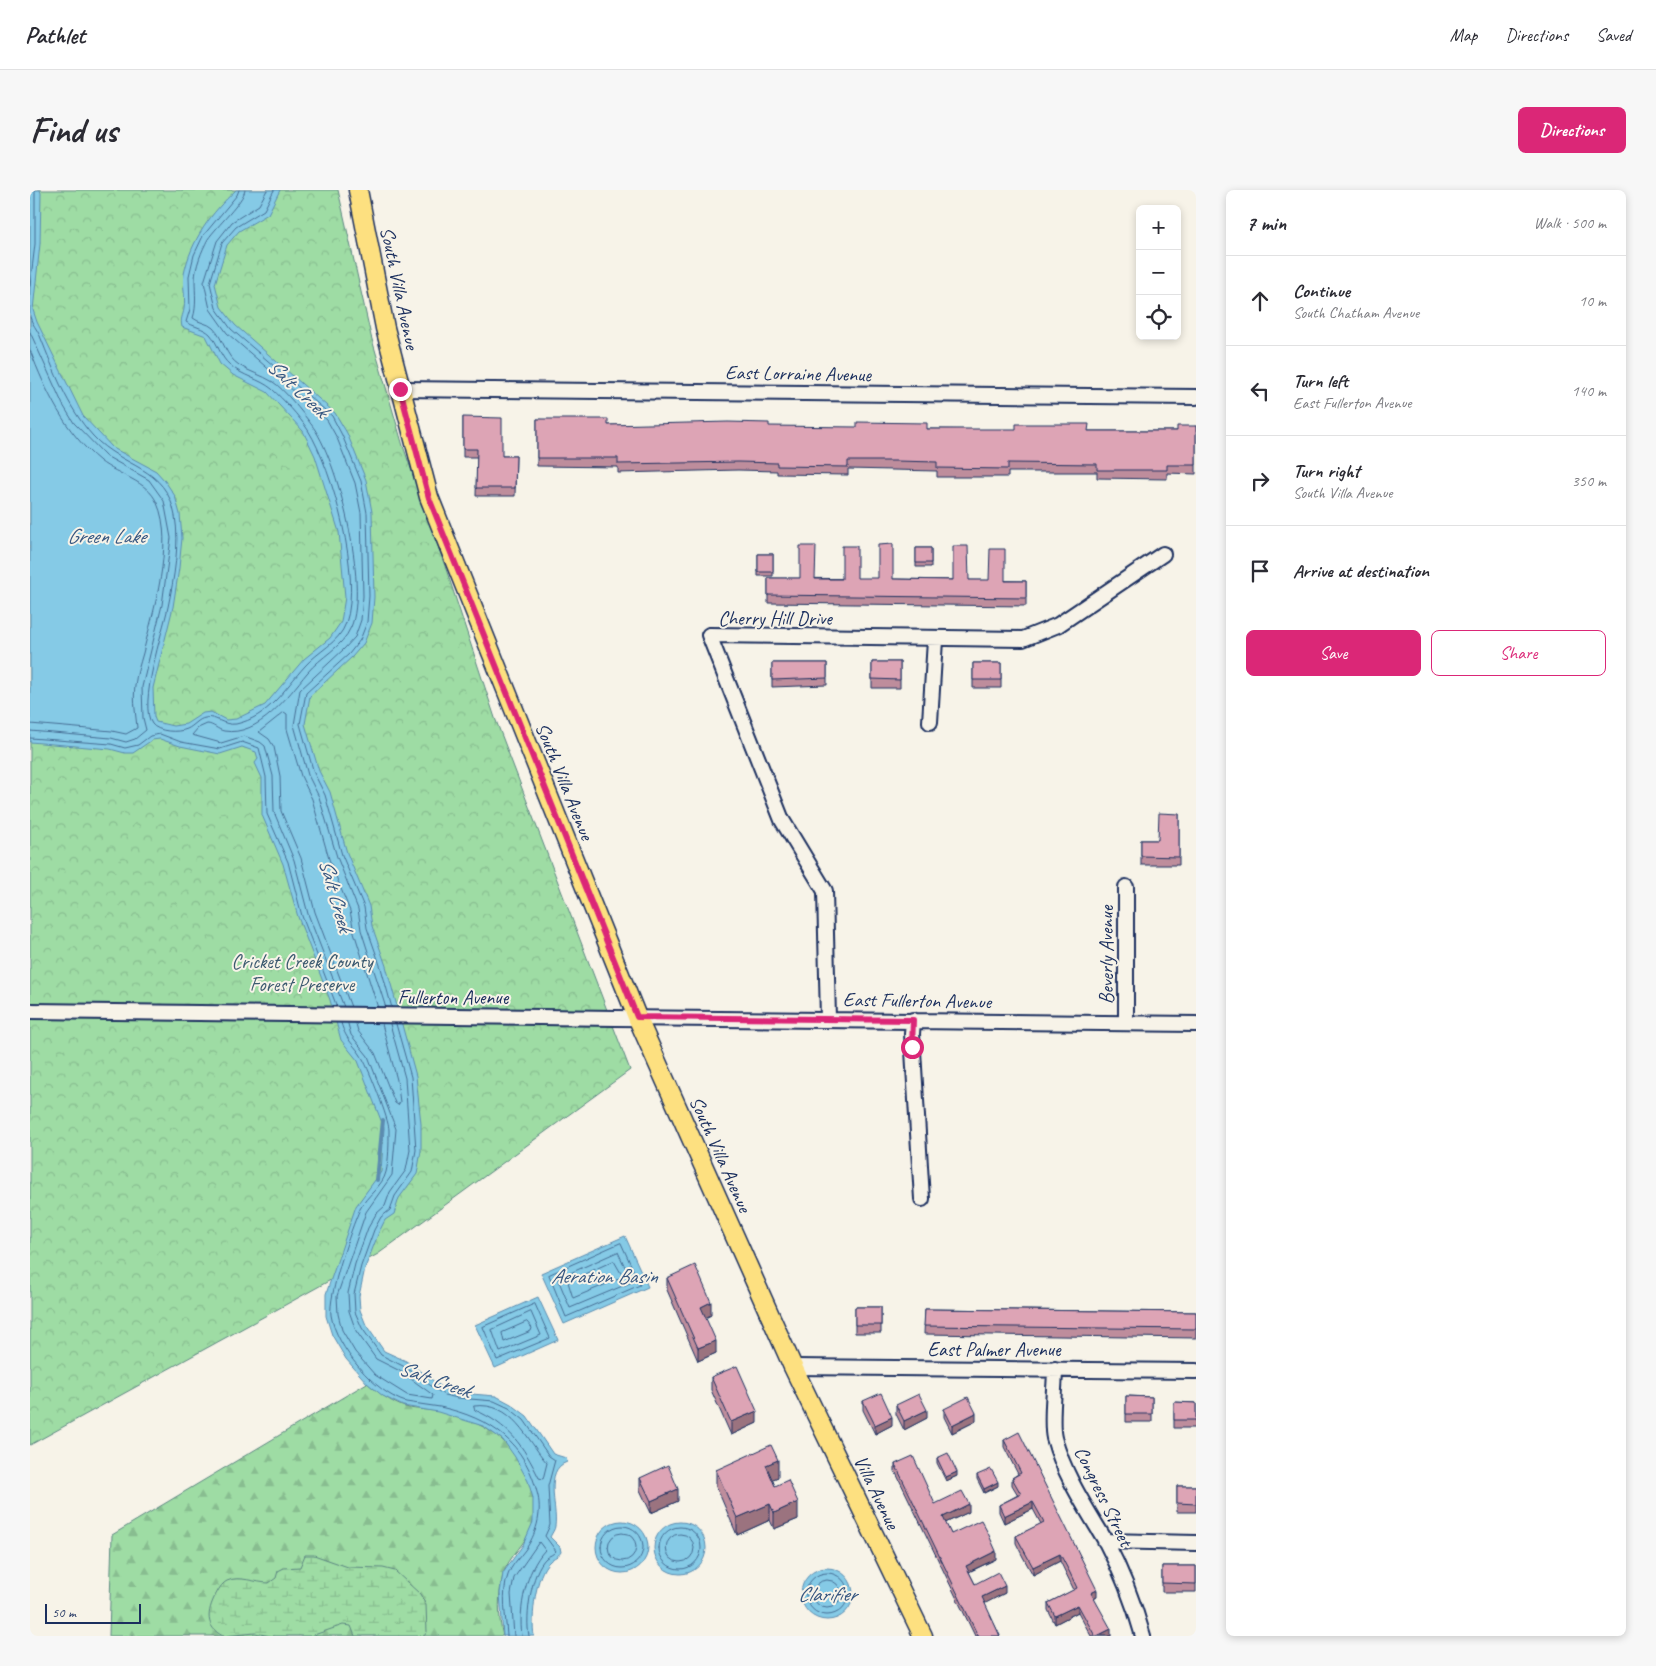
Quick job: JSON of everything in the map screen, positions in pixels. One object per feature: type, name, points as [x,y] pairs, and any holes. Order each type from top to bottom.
[{"type":"main road","name":"South Villa Avenue","points":[[358,190],[400,389],[429,498],[637,1017],[792,1367]]},
{"type":"main road","name":"Villa Avenue","points":[[792,1367],[924,1636]]},
{"type":"street","name":"East Lorraine Avenue","points":[[400,389],[1196,397]]},
{"type":"street","name":"Cherry Hill Drive","points":[[828,1019],[825,891],[782,820],[709,635],[935,640],[1023,639],[1058,625],[1163,554]]},
{"type":"street","points":[[930,722],[935,640]]},
{"type":"street","name":"Beverly Avenue","points":[[1126,887],[1126,1023]]},
{"type":"street","name":"Fullerton Avenue","points":[[30,1011],[433,1017],[637,1017]]},
{"type":"street","name":"East Fullerton Avenue","points":[[637,1017],[1196,1024]]},
{"type":"street","points":[[913,1020],[912,1034],[922,1199]]},
{"type":"street","name":"East Palmer Avenue","points":[[792,1367],[1196,1371]]},
{"type":"street","name":"Congress Street","points":[[1055,1369],[1054,1436],[1061,1458],[1105,1542],[1136,1612],[1143,1636]]},
{"type":"street","points":[[1105,1542],[1196,1543]]},
{"type":"green space","name":"Cricket Creek County Forest Preserve","points":[[30,190],[338,190],[371,336],[403,446],[495,718],[630,1070],[378,1254],[30,1445]]},
{"type":"green space","points":[[367,1383],[388,1399],[402,1406],[452,1415],[482,1426],[504,1442],[520,1462],[526,1474],[533,1499],[533,1523],[527,1537],[509,1562],[503,1575],[499,1605],[503,1636],[109,1636],[112,1535]]},
{"type":"green space","points":[[305,1555],[314,1555],[348,1567],[383,1568],[395,1571],[420,1594],[426,1605],[427,1632],[424,1636],[355,1636],[351,1626],[343,1625],[311,1636],[271,1636],[255,1633],[223,1636],[213,1628],[209,1619],[210,1608],[217,1592],[225,1582],[232,1579],[242,1579],[269,1583],[276,1578],[278,1571],[284,1568],[300,1567]]},
{"type":"water","name":"Green Lake","points":[[30,190],[40,190],[41,193],[40,244],[33,310],[37,322],[83,416],[113,448],[156,471],[175,496],[180,514],[182,538],[173,607],[153,688],[154,717],[156,722],[173,726],[186,724],[203,713],[211,712],[226,720],[236,719],[265,705],[304,659],[330,638],[341,622],[345,597],[339,532],[315,456],[303,431],[267,392],[233,375],[220,364],[206,336],[182,327],[181,324],[184,311],[184,274],[187,262],[197,239],[210,218],[236,190],[280,190],[268,214],[239,231],[227,245],[215,284],[221,307],[235,325],[335,413],[347,433],[366,480],[372,512],[374,597],[372,623],[364,643],[352,657],[310,696],[305,724],[319,771],[330,792],[347,853],[369,906],[372,926],[386,966],[416,1076],[421,1124],[421,1151],[417,1174],[399,1198],[394,1214],[385,1220],[379,1232],[365,1268],[359,1296],[360,1310],[366,1325],[384,1351],[406,1361],[446,1390],[496,1396],[511,1404],[527,1416],[553,1454],[566,1458],[567,1462],[560,1466],[555,1473],[553,1481],[555,1526],[550,1537],[560,1547],[561,1552],[545,1567],[541,1576],[535,1597],[534,1636],[503,1636],[500,1593],[503,1573],[523,1545],[533,1522],[533,1498],[528,1481],[515,1457],[503,1440],[483,1426],[438,1412],[403,1406],[383,1396],[367,1383],[346,1359],[332,1335],[326,1316],[326,1294],[356,1206],[381,1172],[384,1128],[358,1061],[341,1040],[330,1000],[298,917],[283,864],[262,815],[262,778],[255,763],[258,759],[256,752],[242,747],[220,754],[180,746],[160,739],[152,740],[133,753],[110,749],[30,742]]},
{"type":"water","name":"Aeration Basin","points":[[625,1236],[648,1287],[564,1324],[541,1273]]},
{"type":"water","name":"Aeration Basin","points":[[538,1297],[558,1340],[495,1368],[475,1325]]},
{"type":"water","points":[[622,1521],[632,1523],[640,1529],[646,1537],[648,1547],[646,1557],[640,1565],[632,1571],[622,1573],[612,1571],[604,1565],[598,1557],[596,1547],[598,1537],[604,1529],[612,1523]]},
{"type":"water","points":[[680,1522],[690,1524],[698,1530],[704,1538],[706,1548],[704,1558],[698,1566],[690,1572],[680,1574],[670,1572],[662,1566],[656,1558],[654,1548],[656,1538],[662,1530],[670,1524]]},
{"type":"water","name":"Clarifier","points":[[827,1568],[837,1570],[845,1576],[851,1584],[853,1594],[851,1604],[845,1612],[837,1618],[827,1620],[817,1618],[809,1612],[803,1604],[801,1594],[803,1584],[809,1576],[817,1570]]},
{"type":"building","points":[[463,417],[502,418],[502,456],[516,456],[515,488],[476,488],[477,449],[463,449]]},
{"type":"building","points":[[537,419],[608,419],[608,425],[728,422],[769,423],[769,426],[857,427],[857,422],[927,423],[927,429],[1016,429],[1016,424],[1089,424],[1088,431],[1177,431],[1177,426],[1196,426],[1196,465],[1167,465],[1167,470],[1097,470],[1097,464],[1008,463],[1008,469],[937,468],[937,462],[896,461],[848,461],[848,467],[777,466],[777,463],[738,462],[618,464],[618,458],[537,458]]},
{"type":"building","points":[[893,544],[893,579],[953,580],[953,546],[968,546],[969,580],[989,580],[990,549],[1005,549],[1005,581],[1026,581],[1026,598],[768,595],[768,578],[800,578],[800,546],[816,546],[815,579],[842,579],[842,546],[857,546],[857,578],[878,578],[878,545]]},
{"type":"building","points":[[916,548],[931,548],[931,563],[916,563]]},
{"type":"building","points":[[758,554],[773,554],[773,572],[758,572]]},
{"type":"building","points":[[872,662],[900,662],[900,680],[872,679]]},
{"type":"building","points":[[772,663],[827,663],[827,678],[772,680]]},
{"type":"building","points":[[973,663],[1001,663],[1001,680],[973,680]]},
{"type":"building","points":[[1159,813],[1179,814],[1179,857],[1141,856],[1141,840],[1158,840]]},
{"type":"building","points":[[695,1265],[711,1302],[701,1307],[716,1341],[698,1348],[667,1278]]},
{"type":"building","points":[[855,1307],[881,1307],[881,1325],[855,1325]]},
{"type":"building","points":[[925,1309],[1196,1312],[1196,1329],[924,1326]]},
{"type":"building","points":[[737,1366],[757,1411],[731,1422],[711,1377]]},
{"type":"building","points":[[881,1393],[892,1417],[875,1425],[863,1401]]},
{"type":"building","points":[[919,1394],[927,1410],[904,1421],[896,1405]]},
{"type":"building","points":[[1126,1396],[1152,1397],[1152,1414],[1126,1414]]},
{"type":"building","points":[[968,1397],[976,1413],[952,1425],[944,1409]]},
{"type":"building","points":[[1174,1402],[1196,1403],[1196,1420],[1174,1420]]},
{"type":"building","points":[[1019,1432],[1097,1590],[1091,1593],[1111,1629],[1097,1636],[1095,1636],[1078,1605],[1055,1616],[1048,1603],[1077,1588],[1060,1554],[1033,1567],[1016,1536],[1044,1522],[1033,1502],[1004,1516],[999,1505],[1021,1494],[1012,1478],[1021,1473],[1004,1440]]},
{"type":"building","points":[[771,1445],[778,1460],[766,1465],[775,1486],[788,1480],[798,1502],[774,1513],[770,1504],[737,1518],[716,1470]]},
{"type":"building","points":[[948,1453],[957,1472],[946,1477],[937,1458]]},
{"type":"building","points":[[913,1456],[935,1504],[962,1491],[969,1504],[943,1517],[951,1534],[981,1520],[988,1533],[996,1551],[966,1566],[975,1584],[998,1572],[1005,1586],[982,1597],[1000,1636],[978,1636],[895,1464]]},
{"type":"building","points":[[668,1465],[678,1489],[651,1501],[640,1478]]},
{"type":"building","points":[[991,1469],[998,1482],[984,1489],[977,1475]]},
{"type":"building","points":[[1177,1486],[1196,1486],[1196,1504],[1177,1503]]},
{"type":"building","points":[[1162,1566],[1196,1566],[1196,1584],[1162,1583]]},
{"type":"waterway","name":"Salt Creek","points":[[377,1180],[383,1120]]},
{"type":"route","points":[[400,389],[429,498],[637,1017],[913,1020],[912,1047]]}]
